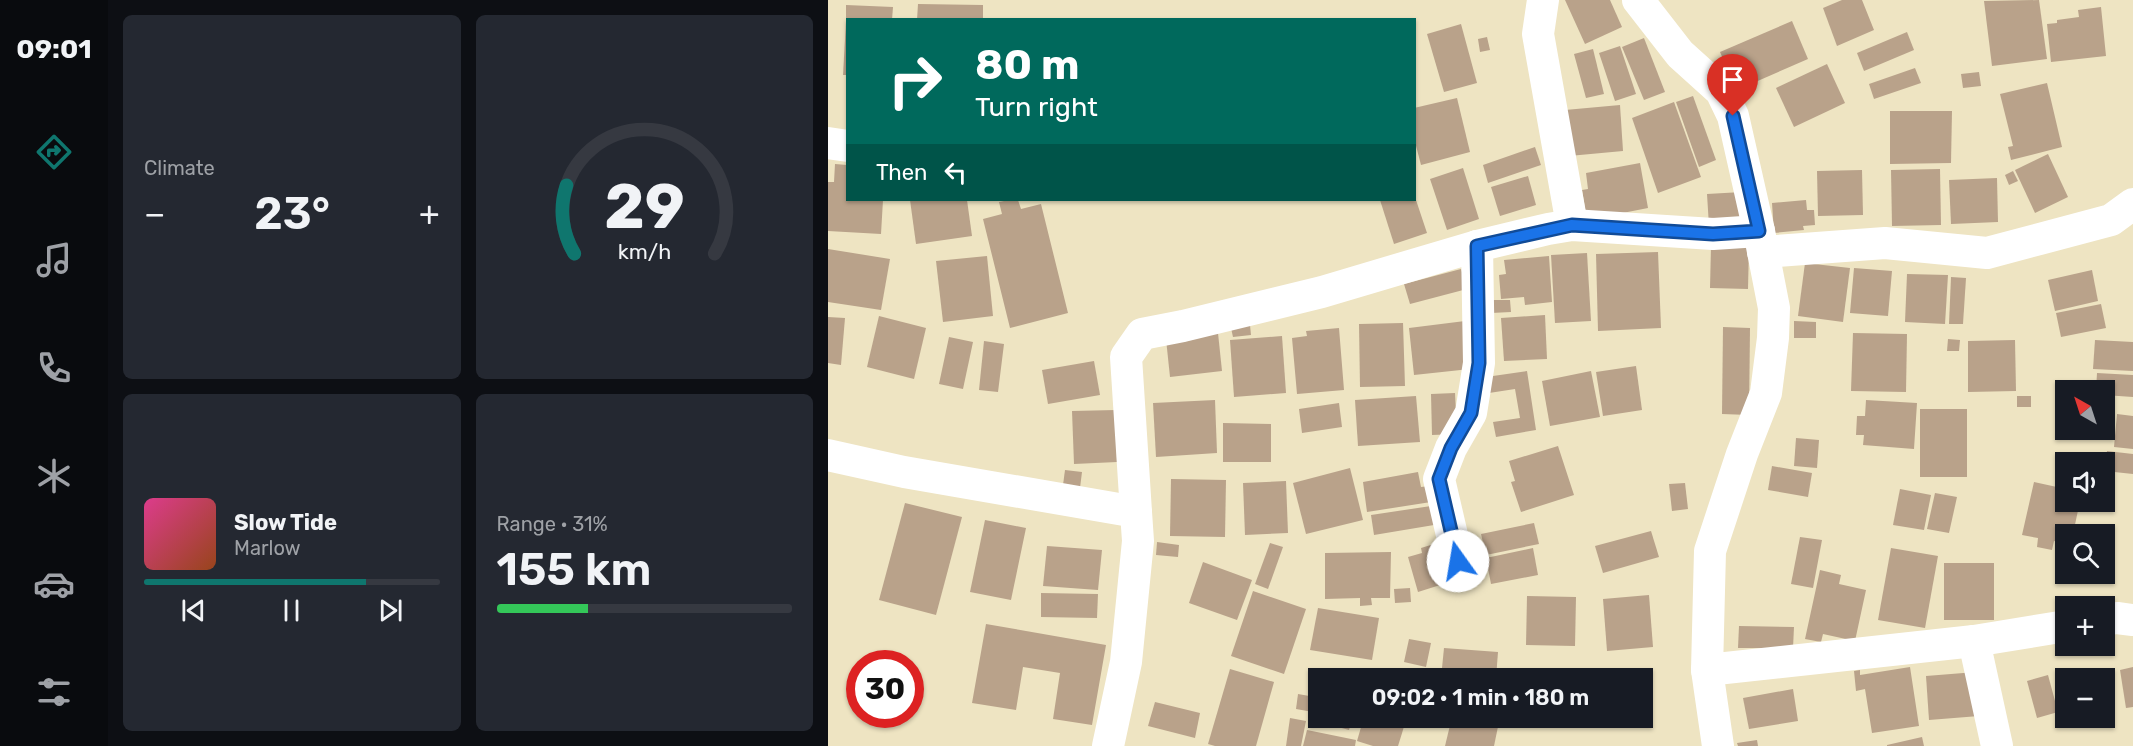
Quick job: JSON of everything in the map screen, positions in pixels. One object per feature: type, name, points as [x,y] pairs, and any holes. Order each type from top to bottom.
[{"type":"street","points":[[1543,0],[1538,34],[1572,225]]},
{"type":"street","points":[[1638,0],[1680,54],[1721,91],[1733,116],[1774,308],[1773,338],[1766,393],[1742,454],[1710,551],[1707,670],[1718,746]]},
{"type":"street","points":[[828,143],[846,146]]},
{"type":"street","points":[[1108,746],[1126,662],[1138,541],[1126,357],[1142,334],[1322,292],[1477,246],[1572,225],[1713,234],[1761,242],[1885,243],[1987,253],[2110,220],[2133,204]]},
{"type":"street","points":[[1458,561],[1439,479],[1451,448],[1471,413],[1479,363],[1477,246]]},
{"type":"street","points":[[828,455],[904,472],[1136,512]]},
{"type":"street","points":[[2115,618],[2133,620]]},
{"type":"street","points":[[1707,670],[1974,641],[2055,628]]},
{"type":"street","points":[[1974,641],[1997,746]]},
{"type":"building","points":[[1565,0],[1610,0],[1622,27],[1585,44]]},
{"type":"building","points":[[1842,0],[1862,0],[1874,30],[1837,46],[1823,8]]},
{"type":"building","points":[[2039,0],[2047,59],[1992,66],[1984,1]]},
{"type":"building","points":[[918,4],[983,5],[983,18],[917,18]]},
{"type":"building","points":[[846,5],[893,7],[892,18],[846,18]]},
{"type":"building","points":[[2101,7],[2106,56],[2051,62],[2047,24],[2079,17],[2078,10]]},
{"type":"building","points":[[1792,21],[1808,59],[1737,90],[1720,52]]},
{"type":"building","points":[[846,22],[846,75],[843,75]]},
{"type":"building","points":[[1461,24],[1477,83],[1444,92],[1427,34]]},
{"type":"building","points":[[1907,32],[1914,50],[1864,71],[1857,53]]},
{"type":"building","points":[[1487,37],[1490,50],[1480,52],[1478,39]]},
{"type":"building","points":[[1644,38],[1665,92],[1644,100],[1622,47]]},
{"type":"building","points":[[1620,46],[1636,94],[1615,101],[1599,53]]},
{"type":"building","points":[[1593,49],[1604,94],[1586,98],[1574,54]]},
{"type":"building","points":[[1827,64],[1845,103],[1794,127],[1776,88]]},
{"type":"building","points":[[1915,68],[1921,83],[1874,99],[1869,84]]},
{"type":"building","points":[[1979,72],[1981,86],[1963,88],[1961,74]]},
{"type":"building","points":[[2047,83],[2062,147],[2011,160],[2008,147],[2013,146],[2000,94]]},
{"type":"building","points":[[1693,96],[1716,160],[1699,167],[1676,102]]},
{"type":"building","points":[[1457,98],[1470,152],[1421,165],[1416,146],[1416,108]]},
{"type":"building","points":[[1674,102],[1701,177],[1658,193],[1632,118]]},
{"type":"building","points":[[1620,105],[1623,151],[1569,156],[1565,110]]},
{"type":"building","points":[[1890,111],[1952,111],[1951,163],[1890,164]]},
{"type":"building","points":[[1535,147],[1541,165],[1488,183],[1483,165]]},
{"type":"building","points":[[2048,154],[2068,197],[2035,213],[2015,170]]},
{"type":"building","points":[[1640,163],[1648,208],[1587,220],[1582,190],[1588,189],[1586,173]]},
{"type":"building","points":[[835,164],[846,165],[846,201],[883,201],[881,234],[828,231],[828,182],[834,182]]},
{"type":"building","points":[[1463,168],[1479,219],[1447,230],[1430,179]]},
{"type":"building","points":[[1940,169],[1941,225],[1892,226],[1891,170]]},
{"type":"building","points":[[1862,170],[1863,215],[1818,216],[1817,171]]},
{"type":"building","points":[[2013,171],[2018,181],[2009,185],[2005,175]]},
{"type":"building","points":[[1528,176],[1536,205],[1500,216],[1491,187]]},
{"type":"building","points":[[1997,178],[1998,222],[1951,224],[1949,180]]},
{"type":"building","points":[[1742,192],[1744,224],[1709,226],[1707,194]]},
{"type":"building","points":[[1416,200],[1427,233],[1394,244],[1380,201]]},
{"type":"building","points":[[1806,200],[1807,210],[1814,210],[1815,225],[1803,226],[1804,230],[1774,233],[1772,203]]},
{"type":"building","points":[[910,201],[967,201],[972,236],[916,244]]},
{"type":"building","points":[[1018,201],[1021,209],[1041,204],[1068,313],[1010,328],[983,219],[1002,214],[999,202]]},
{"type":"building","points":[[1711,246],[1749,247],[1748,289],[1710,288]]},
{"type":"building","points":[[828,249],[890,259],[881,310],[828,302]]},
{"type":"building","points":[[1658,252],[1661,328],[1598,331],[1596,254]]},
{"type":"building","points":[[1587,253],[1591,321],[1555,323],[1551,255]]},
{"type":"building","points":[[987,256],[993,316],[943,322],[936,261]]},
{"type":"building","points":[[1549,256],[1552,302],[1525,305],[1524,297],[1501,299],[1499,275],[1506,274],[1504,260]]},
{"type":"building","points":[[1805,263],[1850,268],[1843,322],[1798,316]]},
{"type":"building","points":[[1854,268],[1892,271],[1888,316],[1850,313]]},
{"type":"building","points":[[1461,269],[1467,289],[1410,304],[1404,284]]},
{"type":"building","points":[[2092,270],[2098,301],[2055,311],[2048,280]]},
{"type":"building","points":[[1907,274],[1948,275],[1945,324],[1905,322]]},
{"type":"building","points":[[1951,277],[1966,278],[1963,324],[1949,324]]},
{"type":"building","points":[[1490,300],[1510,300],[1511,312],[1491,313]]},
{"type":"building","points":[[2101,304],[2106,328],[2061,337],[2056,313]]},
{"type":"building","points":[[1545,315],[1547,359],[1504,361],[1501,318]]},
{"type":"building","points":[[879,316],[926,328],[914,379],[867,367]]},
{"type":"building","points":[[828,317],[845,318],[841,365],[828,363]]},
{"type":"building","points":[[1465,321],[1470,369],[1414,375],[1409,328]]},
{"type":"building","points":[[1794,321],[1816,322],[1816,338],[1794,338]]},
{"type":"building","points":[[1403,323],[1405,386],[1360,387],[1359,324]]},
{"type":"building","points":[[1250,325],[1251,335],[1233,337],[1231,328]]},
{"type":"building","points":[[1723,327],[1750,328],[1749,415],[1722,414]]},
{"type":"building","points":[[1339,328],[1344,390],[1297,394],[1292,338],[1307,336],[1306,331]]},
{"type":"building","points":[[1218,333],[1222,371],[1170,377],[1166,339]]},
{"type":"building","points":[[1853,333],[1907,334],[1906,392],[1851,391]]},
{"type":"building","points":[[1282,336],[1286,393],[1234,397],[1230,340]]},
{"type":"building","points":[[949,337],[973,342],[963,389],[939,384]]},
{"type":"building","points":[[1948,339],[1960,340],[1959,351],[1947,351]]},
{"type":"building","points":[[2015,340],[2016,391],[1968,392],[1968,341]]},
{"type":"building","points":[[2095,340],[2133,342],[2133,371],[2093,369]]},
{"type":"building","points":[[984,341],[1004,344],[998,392],[979,390]]},
{"type":"building","points":[[1094,361],[1100,395],[1048,404],[1042,370]]},
{"type":"building","points":[[1636,366],[1642,410],[1603,416],[1596,372]]},
{"type":"building","points":[[1527,371],[1536,430],[1496,437],[1493,422],[1520,418],[1515,389],[1489,393],[1486,377]]},
{"type":"building","points":[[1591,371],[1600,417],[1550,426],[1542,381]]},
{"type":"building","points":[[2097,373],[2133,375],[2133,397],[2115,396],[2115,380],[2097,380]]},
{"type":"building","points":[[1455,393],[1457,434],[1432,435],[1431,394]]},
{"type":"building","points":[[1416,396],[1420,442],[1358,446],[1355,400]]},
{"type":"building","points":[[2017,396],[2031,396],[2031,407],[2017,407]]},
{"type":"building","points":[[1215,400],[1217,453],[1156,457],[1153,403]]},
{"type":"building","points":[[1866,400],[1917,403],[1914,449],[1863,445],[1864,435],[1856,435],[1857,416],[1865,416]]},
{"type":"building","points":[[1339,403],[1342,427],[1302,433],[1299,409]]},
{"type":"building","points":[[1920,409],[1967,409],[1967,477],[1920,477]]},
{"type":"building","points":[[1116,410],[1117,462],[1074,464],[1072,411]]},
{"type":"building","points":[[2117,414],[2133,416],[2133,449],[2114,447]]},
{"type":"building","points":[[1223,423],[1271,424],[1271,462],[1223,462]]},
{"type":"building","points":[[1796,438],[1819,440],[1817,468],[1794,466]]},
{"type":"building","points":[[1558,446],[1574,495],[1521,512],[1511,482],[1515,481],[1509,461]]},
{"type":"building","points":[[2107,451],[2133,454],[2133,474],[2115,472],[2115,452]]},
{"type":"building","points":[[1772,466],[1812,473],[1808,497],[1768,490]]},
{"type":"building","points":[[1350,468],[1363,520],[1306,534],[1293,483]]},
{"type":"building","points":[[1065,470],[1082,472],[1080,488],[1063,485]]},
{"type":"building","points":[[1418,472],[1421,487],[1429,486],[1431,502],[1367,512],[1363,482]]},
{"type":"building","points":[[1171,479],[1226,480],[1225,537],[1170,536]]},
{"type":"building","points":[[1286,481],[1288,533],[1245,535],[1243,483]]},
{"type":"building","points":[[2034,482],[2055,487],[2055,512],[2078,512],[2075,524],[2055,524],[2055,541],[2052,550],[2037,547],[2038,538],[2022,535]]},
{"type":"building","points":[[1685,483],[1688,509],[1672,511],[1669,484]]},
{"type":"building","points":[[1900,489],[1931,495],[1924,530],[1893,525]]},
{"type":"building","points":[[1935,493],[1957,497],[1949,533],[1927,529]]},
{"type":"building","points":[[905,503],[962,517],[936,615],[879,600]]},
{"type":"building","points":[[1431,506],[1434,525],[1374,535],[1371,515]]},
{"type":"building","points":[[985,520],[1026,528],[1011,600],[970,592]]},
{"type":"building","points":[[1534,523],[1539,544],[1486,555],[1481,534]]},
{"type":"building","points":[[1651,531],[1659,557],[1603,573],[1595,546]]},
{"type":"building","points":[[1800,537],[1822,540],[1813,588],[1791,584]]},
{"type":"building","points":[[1157,542],[1179,545],[1178,557],[1156,555]]},
{"type":"building","points":[[1270,543],[1283,547],[1268,589],[1255,584]]},
{"type":"building","points":[[1434,544],[1436,549],[1446,546],[1456,580],[1418,592],[1408,557],[1422,553],[1421,548]]},
{"type":"building","points":[[1047,546],[1102,550],[1098,590],[1043,586]]},
{"type":"building","points":[[1533,548],[1538,575],[1491,584],[1486,558]]},
{"type":"building","points":[[1891,548],[1938,556],[1925,628],[1878,620]]},
{"type":"building","points":[[1391,552],[1390,598],[1371,598],[1372,605],[1360,606],[1360,598],[1325,599],[1325,553]]},
{"type":"building","points":[[1203,562],[1252,580],[1237,620],[1189,603]]},
{"type":"building","points":[[1944,563],[1994,563],[1994,620],[1944,620]]},
{"type":"building","points":[[1820,570],[1841,575],[1839,584],[1866,590],[1855,641],[1823,634],[1821,642],[1805,639]]},
{"type":"building","points":[[1410,588],[1411,602],[1395,603],[1394,589]]},
{"type":"building","points":[[1253,591],[1306,609],[1284,674],[1231,656]]},
{"type":"building","points":[[1041,593],[1098,594],[1097,618],[1041,617]]},
{"type":"building","points":[[1649,595],[1653,647],[1607,651],[1603,599]]},
{"type":"building","points":[[1527,596],[1576,597],[1575,646],[1526,645]]},
{"type":"building","points":[[1318,608],[1379,618],[1372,660],[1310,650]]},
{"type":"building","points":[[986,624],[1106,645],[1092,725],[1053,719],[1060,673],[1023,667],[1016,710],[972,703]]},
{"type":"building","points":[[1739,626],[1794,627],[1793,648],[1738,648]]},
{"type":"building","points":[[1409,639],[1431,643],[1426,667],[1404,662]]},
{"type":"building","points":[[1444,648],[1498,652],[1497,668],[1442,668]]},
{"type":"building","points":[[1910,667],[1919,726],[1872,733],[1865,689],[1856,691],[1854,671],[1860,670],[1860,675]]},
{"type":"building","points":[[2133,667],[2133,707],[2126,708],[2120,670]]},
{"type":"building","points":[[1230,669],[1274,682],[1256,746],[1208,744]]},
{"type":"building","points":[[1976,672],[1979,716],[1929,720],[1926,676]]},
{"type":"building","points":[[2048,675],[2055,701],[2055,713],[2037,718],[2027,681]]},
{"type":"building","points":[[1793,689],[1798,721],[1749,729],[1743,698]]},
{"type":"building","points":[[1298,694],[1308,696],[1308,711],[1296,709]]},
{"type":"building","points":[[1155,702],[1200,713],[1195,738],[1148,726]]},
{"type":"building","points":[[1290,718],[1306,721],[1301,746],[1286,746]]},
{"type":"building","points":[[1361,728],[1404,728],[1398,746],[1373,746],[1357,741]]},
{"type":"building","points":[[1449,728],[1498,728],[1494,746],[1445,746]]},
{"type":"building","points":[[1307,730],[1356,740],[1355,746],[1303,746]]},
{"type":"building","points":[[1922,737],[1924,746],[1887,746],[1887,745]]},
{"type":"building","points":[[1757,740],[1758,746],[1738,746],[1737,743]]},
{"type":"route","points":[[1458,561],[1439,479],[1451,448],[1471,413],[1479,363],[1477,246],[1572,225],[1713,234],[1759,231],[1733,116]]}]
